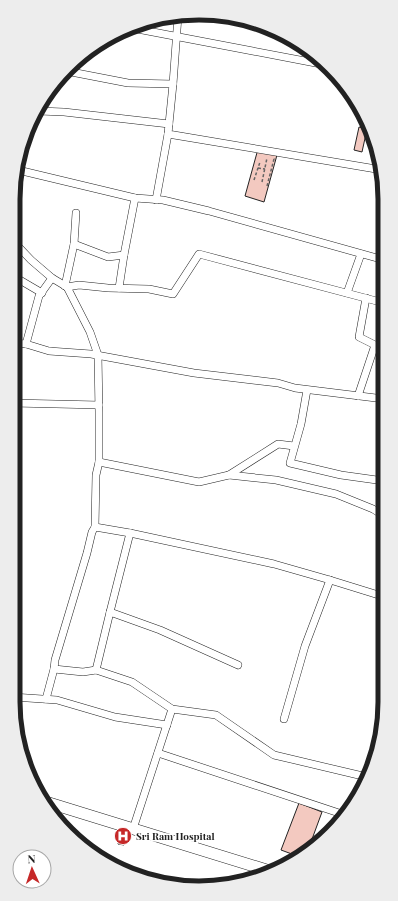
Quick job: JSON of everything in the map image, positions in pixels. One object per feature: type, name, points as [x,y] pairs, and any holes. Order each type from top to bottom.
[{"type":"main road","points":[[52,804],[264,869]]},
{"type":"street","points":[[156,200],[168,134],[177,22]]},
{"type":"street","points":[[140,29],[316,63]]},
{"type":"street","points":[[72,72],[128,83],[173,84]]},
{"type":"street","points":[[43,111],[64,112],[169,124]]},
{"type":"street","points":[[168,134],[375,169]]},
{"type":"street","points":[[23,169],[135,198],[156,200],[209,211],[378,258]]},
{"type":"street","points":[[119,288],[135,198]]},
{"type":"street","points":[[66,286],[74,244],[76,212]]},
{"type":"street","points":[[74,244],[108,257],[124,255]]},
{"type":"street","points":[[20,248],[52,278],[66,286],[90,332],[98,355],[99,462],[96,475],[95,527],[92,532],[55,660],[46,699]]},
{"type":"street","points":[[66,286],[79,285],[108,288],[149,289],[173,294],[199,254],[378,301]]},
{"type":"street","points":[[347,293],[361,254]]},
{"type":"street","points":[[26,344],[40,296],[52,278]]},
{"type":"street","points":[[20,280],[42,293]]},
{"type":"street","points":[[358,396],[375,345],[359,337],[366,298]]},
{"type":"street","points":[[20,344],[49,351],[98,355],[194,373],[278,384],[307,390],[378,398]]},
{"type":"street","points":[[307,390],[301,424],[290,463],[341,475],[378,480]]},
{"type":"street","points":[[20,402],[99,405]]},
{"type":"street","points":[[99,462],[199,482],[229,475],[278,444],[294,446]]},
{"type":"street","points":[[229,475],[276,480],[336,494],[378,512]]},
{"type":"street","points":[[95,527],[130,533],[274,564],[378,595]]},
{"type":"street","points":[[96,670],[130,533]]},
{"type":"street","points":[[284,719],[305,646],[330,580]]},
{"type":"street","points":[[110,612],[160,630],[238,665]]},
{"type":"street","points":[[54,669],[83,672],[96,670],[132,682],[172,709],[216,715],[274,756],[362,776]]},
{"type":"street","points":[[20,697],[56,700],[115,718],[167,725]]},
{"type":"street","points":[[133,829],[172,709]]},
{"type":"street","points":[[158,753],[339,813]]},
{"type":"path","points":[[262,182],[269,150]]},
{"type":"path","points":[[267,186],[274,159]]},
{"type":"path","points":[[254,179],[260,162]]},
{"type":"path","points":[[258,168],[265,168]]},
{"type":"building","points":[[359,127],[363,128],[366,134],[362,152],[354,150]]},
{"type":"building","points":[[258,149],[277,155],[264,202],[245,196]]},
{"type":"building","points":[[299,803],[322,812],[311,842],[293,854],[281,850]]},
{"type":"building","points":[[121,832],[127,833],[124,845],[118,844]]},
{"type":"place","name":"Sri Ram Hospital","points":[[123,836]]}]
